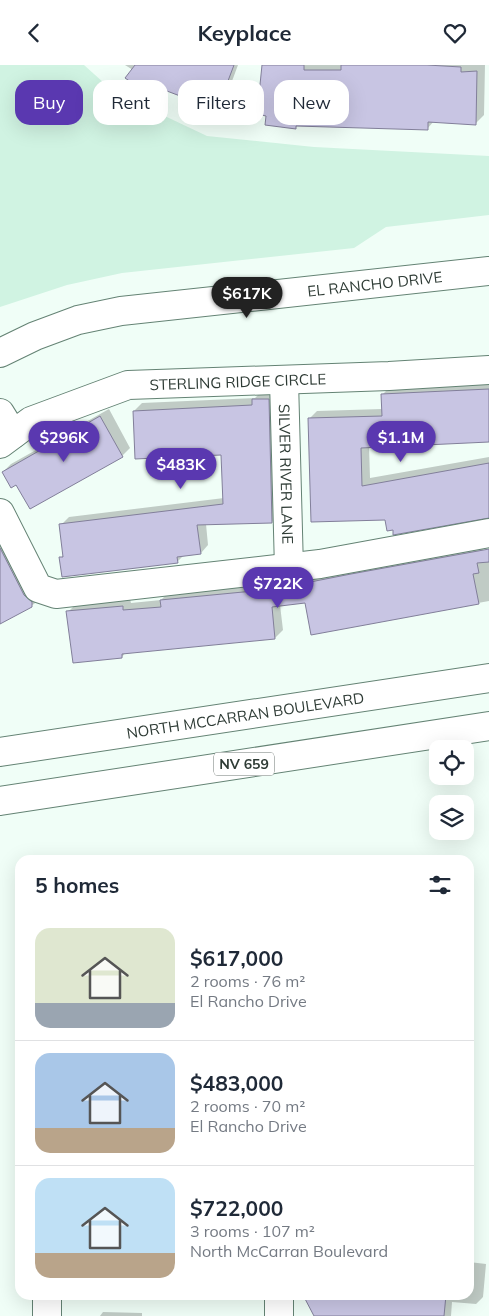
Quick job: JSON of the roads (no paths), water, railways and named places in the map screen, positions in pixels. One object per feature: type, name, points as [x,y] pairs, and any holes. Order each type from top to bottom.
[{"type":"main road","name":"EL RANCHO DRIVE","points":[[0,353],[35,336],[78,321],[121,311],[489,271]]},
{"type":"main road","name":"STERLING RIDGE CIRCLE","points":[[4,430],[128,385],[390,376],[489,369]]},
{"type":"main road","name":"SILVER RIVER LANE","points":[[284,380],[289,569]]},
{"type":"main road","points":[[0,513],[38,588],[56,594],[320,565],[489,533]]},
{"type":"main road","name":"NORTH MCCARRAN BOULEVARD","points":[[0,752],[489,678]]},
{"type":"main road","name":"NV 659","points":[[0,801],[489,726]]},
{"type":"main road","points":[[47,1300],[47,1316]]},
{"type":"main road","points":[[278,1300],[279,1316]]}]
